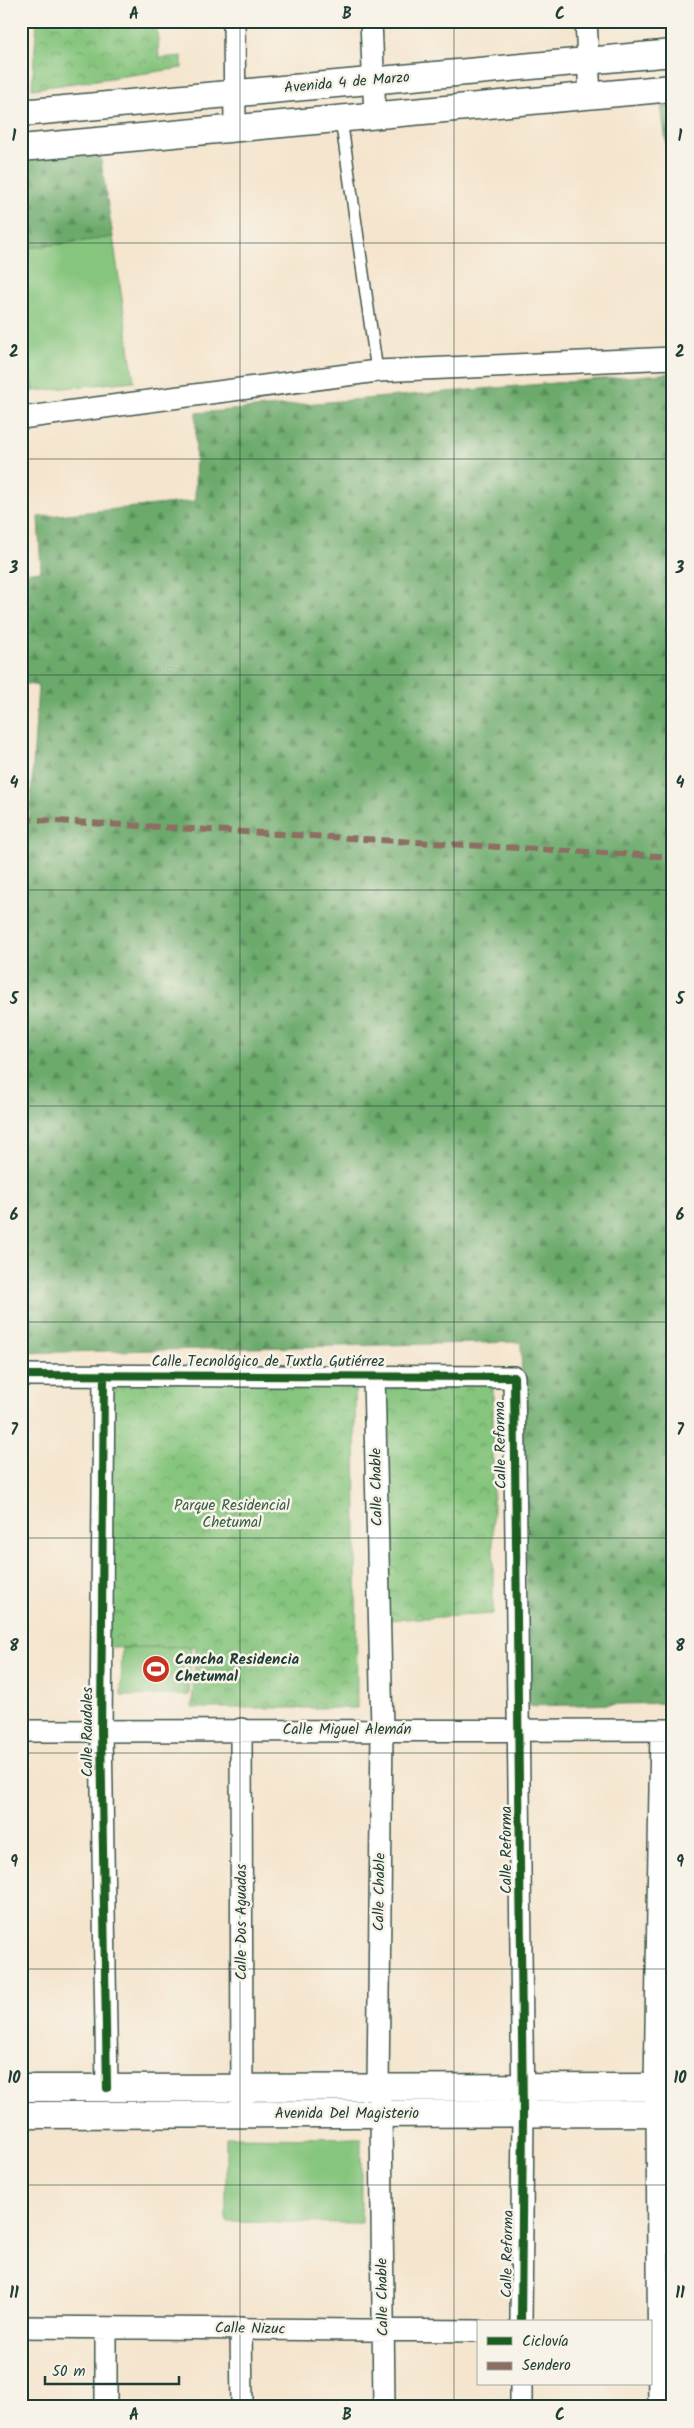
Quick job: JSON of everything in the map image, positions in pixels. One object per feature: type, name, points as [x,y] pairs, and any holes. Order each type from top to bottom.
[{"type":"street","points":[[234,21],[235,128]]},
{"type":"street","points":[[371,21],[375,116]]},
{"type":"street","points":[[586,21],[590,96]]},
{"type":"street","name":"Avenida 4 de Marzo","points":[[21,113],[673,53]]},
{"type":"street","points":[[21,148],[673,88]]},
{"type":"street","points":[[21,418],[377,372],[673,358]]},
{"type":"street","name":"Calle Tecnológico de Tuxtla Gutiérrez","points":[[21,1375],[514,1377]]},
{"type":"street","name":"Calle Raudales","points":[[104,1375],[101,1730],[107,2088]]},
{"type":"street","name":"Calle Chable","points":[[374,1376],[382,1730],[378,2087],[381,2114],[384,2407]]},
{"type":"street","name":"Calle Reforma","points":[[514,1377],[520,1728],[523,2114],[521,2320]]},
{"type":"street","name":"Calle Miguel Alemán","points":[[21,1731],[520,1728],[667,1730]]},
{"type":"street","name":"Calle Dos Aguadas","points":[[242,1729],[242,2114]]},
{"type":"street","points":[[659,2407],[665,2113],[667,1730]]},
{"type":"street","name":"Avenida Del Magisterio","points":[[21,2088],[664,2086]]},
{"type":"street","name":"Avenida Del Magisterio","points":[[21,2115],[665,2113]]},
{"type":"street","name":"Calle Nizuc","points":[[21,2327],[477,2332]]},
{"type":"street","points":[[241,2328],[242,2407]]},
{"type":"street","points":[[106,2329],[106,2407]]},
{"type":"street","points":[[521,2386],[521,2407]]},
{"type":"lane","points":[[341,119],[377,372]]},
{"type":"green space","points":[[37,21],[157,21],[159,58],[182,56],[182,68],[32,89]]},
{"type":"green space","points":[[673,105],[673,191],[661,106]]},
{"type":"green space","points":[[99,149],[113,237],[21,249],[21,157]]},
{"type":"green space","points":[[113,237],[134,381],[34,391],[21,313],[21,249]]},
{"type":"green space","points":[[21,313],[34,391],[21,393]]},
{"type":"green space","points":[[673,373],[673,1703],[529,1706],[521,1342],[21,1353],[21,828],[29,827],[38,686],[21,683],[21,573],[41,571],[38,517],[195,501],[196,413]]},
{"type":"green space","name":"Parque Residencial Chetumal","points":[[108,1380],[355,1384],[357,1708],[192,1708],[196,1646],[108,1648]]},
{"type":"green space","points":[[381,1382],[493,1382],[493,1614],[388,1620]]},
{"type":"green space","name":"Cancha Residencia Chetumal","points":[[191,1646],[189,1695],[121,1696],[122,1648]]},
{"type":"green space","points":[[226,2137],[361,2138],[361,2223],[226,2222]]},
{"type":"marked path","points":[[21,819],[673,857]]},
{"type":"cycle path","points":[[21,1375],[514,1377],[523,2114],[521,2320]]},
{"type":"cycle path","points":[[104,1375],[101,1731],[107,2088]]},
{"type":"place","name":"Cancha Residencia Chetumal","points":[[156,1669]]}]
